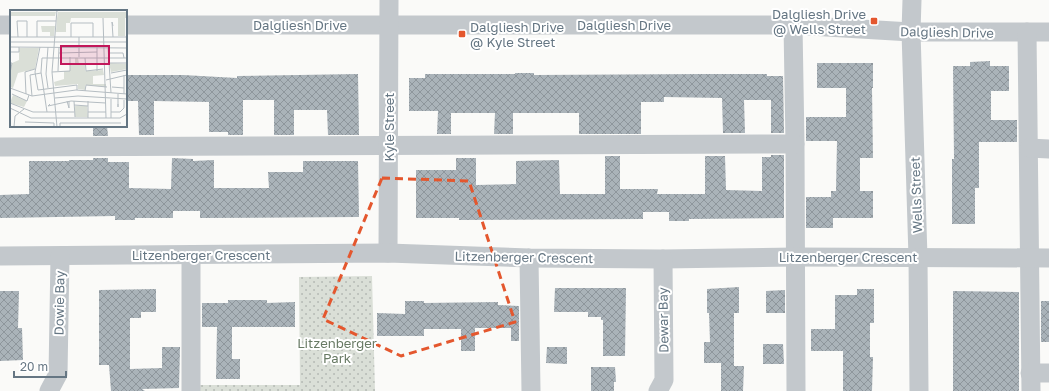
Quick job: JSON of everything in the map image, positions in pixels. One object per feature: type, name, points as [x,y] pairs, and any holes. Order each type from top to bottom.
[{"type":"street","name":"Kyle Street","points":[[388,253],[389,0]]},
{"type":"street","name":"Wells Street","points":[[912,0],[911,32],[918,257],[919,391]]},
{"type":"street","points":[[0,26],[10,25]]},
{"type":"street","name":"Dalgliesh Drive","points":[[127,25],[793,26],[911,32],[1049,32]]},
{"type":"street","points":[[793,26],[796,391]]},
{"type":"street","points":[[1028,32],[1030,148],[1030,382],[1049,374]]},
{"type":"street","points":[[0,147],[795,144]]},
{"type":"street","points":[[1030,148],[1049,149]]},
{"type":"street","name":"Litzenberger Crescent","points":[[0,256],[388,253],[529,258],[1049,258]]},
{"type":"street","points":[[191,255],[191,391]]},
{"type":"street","name":"Dowie Bay","points":[[60,256],[58,374],[66,391]]},
{"type":"street","points":[[529,258],[531,391]]},
{"type":"street","name":"Dewar Bay","points":[[663,259],[664,387]]},
{"type":"street","name":"Dowie Bay","points":[[49,391],[58,374]]},
{"type":"highlighted area","points":[[382,178],[469,181],[515,322],[401,356],[323,319]]},
{"type":"green space","name":"Litzenberger Park","points":[[372,276],[375,391],[198,391],[198,385],[300,385],[299,277]]},
{"type":"building","points":[[990,61],[990,66],[1009,66],[1009,91],[991,91],[991,120],[1017,120],[1017,142],[979,142],[979,188],[975,188],[975,224],[952,224],[952,159],[954,159],[953,66],[970,66],[970,62]]},
{"type":"building","points":[[817,63],[873,63],[873,158],[860,158],[860,191],[873,191],[873,218],[833,218],[833,228],[806,228],[806,197],[831,197],[831,191],[836,191],[837,141],[806,141],[806,117],[846,117],[846,88],[817,88]]},
{"type":"building","points":[[534,73],[534,75],[767,74],[767,76],[783,76],[784,133],[771,133],[771,100],[744,100],[745,133],[723,133],[722,98],[664,97],[664,102],[641,102],[641,134],[579,134],[579,113],[513,113],[513,134],[494,134],[495,113],[451,113],[451,134],[437,134],[438,111],[409,111],[409,78],[425,78],[425,74]]},
{"type":"building","points":[[358,74],[359,135],[328,135],[327,110],[294,110],[294,135],[274,135],[274,100],[243,100],[243,135],[228,135],[228,132],[209,132],[209,102],[154,101],[154,135],[139,135],[138,101],[127,101],[127,75],[183,75],[237,78],[237,76]]},
{"type":"building","points":[[93,127],[107,127],[108,136],[93,136]]},
{"type":"building","points":[[771,155],[784,155],[784,218],[689,219],[689,221],[669,221],[669,212],[643,212],[643,219],[459,220],[459,218],[416,218],[416,170],[456,170],[456,158],[476,158],[476,185],[516,184],[516,161],[559,160],[560,194],[605,194],[605,156],[620,156],[620,189],[658,189],[657,194],[705,194],[705,156],[725,156],[726,190],[762,191],[762,157],[771,157]]},
{"type":"building","points":[[93,158],[108,158],[108,162],[129,162],[129,188],[171,189],[172,158],[193,159],[193,161],[214,160],[214,188],[269,188],[268,172],[303,172],[303,161],[358,161],[359,217],[200,218],[200,211],[173,211],[173,218],[135,218],[135,220],[115,220],[115,216],[0,218],[0,195],[29,194],[29,161],[93,160]]},
{"type":"building","points":[[739,287],[739,313],[734,313],[734,366],[744,366],[743,391],[721,391],[721,363],[704,363],[704,342],[710,342],[709,313],[707,313],[707,289]]},
{"type":"building","points":[[555,288],[626,288],[625,356],[603,356],[603,320],[601,320],[601,317],[588,317],[588,312],[554,312]]},
{"type":"building","points":[[156,289],[156,312],[141,312],[141,318],[130,318],[130,369],[162,368],[162,347],[180,347],[179,388],[142,389],[145,391],[111,391],[109,365],[99,365],[99,290]]},
{"type":"building","points":[[857,289],[874,289],[874,323],[870,323],[870,357],[873,357],[872,391],[843,391],[843,351],[811,351],[811,329],[835,329],[835,295],[857,295]]},
{"type":"building","points":[[785,290],[785,313],[766,313],[766,291]]},
{"type":"building","points":[[0,291],[19,291],[18,328],[22,328],[23,360],[0,361]]},
{"type":"building","points":[[953,291],[1019,292],[1019,391],[953,391]]},
{"type":"building","points":[[228,300],[267,300],[267,303],[295,302],[295,327],[232,327],[232,359],[240,359],[240,379],[216,379],[217,327],[202,327],[202,303],[228,303]]},
{"type":"building","points":[[405,301],[424,301],[424,303],[498,302],[498,305],[519,306],[519,341],[511,341],[511,328],[475,328],[475,351],[461,351],[461,329],[424,329],[424,336],[377,336],[377,313],[405,314]]},
{"type":"building","points":[[1041,301],[1049,301],[1049,342],[1041,342]]},
{"type":"building","points":[[763,344],[783,344],[784,364],[763,364]]},
{"type":"building","points":[[547,347],[567,347],[567,364],[546,363]]},
{"type":"building","points":[[591,367],[615,367],[616,382],[614,382],[614,391],[591,391]]},
{"type":"place","name":"Dalgliesh Drive @ Wells Street","points":[[874,21]]},
{"type":"place","name":"Dalgliesh Drive @ Kyle Street","points":[[462,34]]}]
